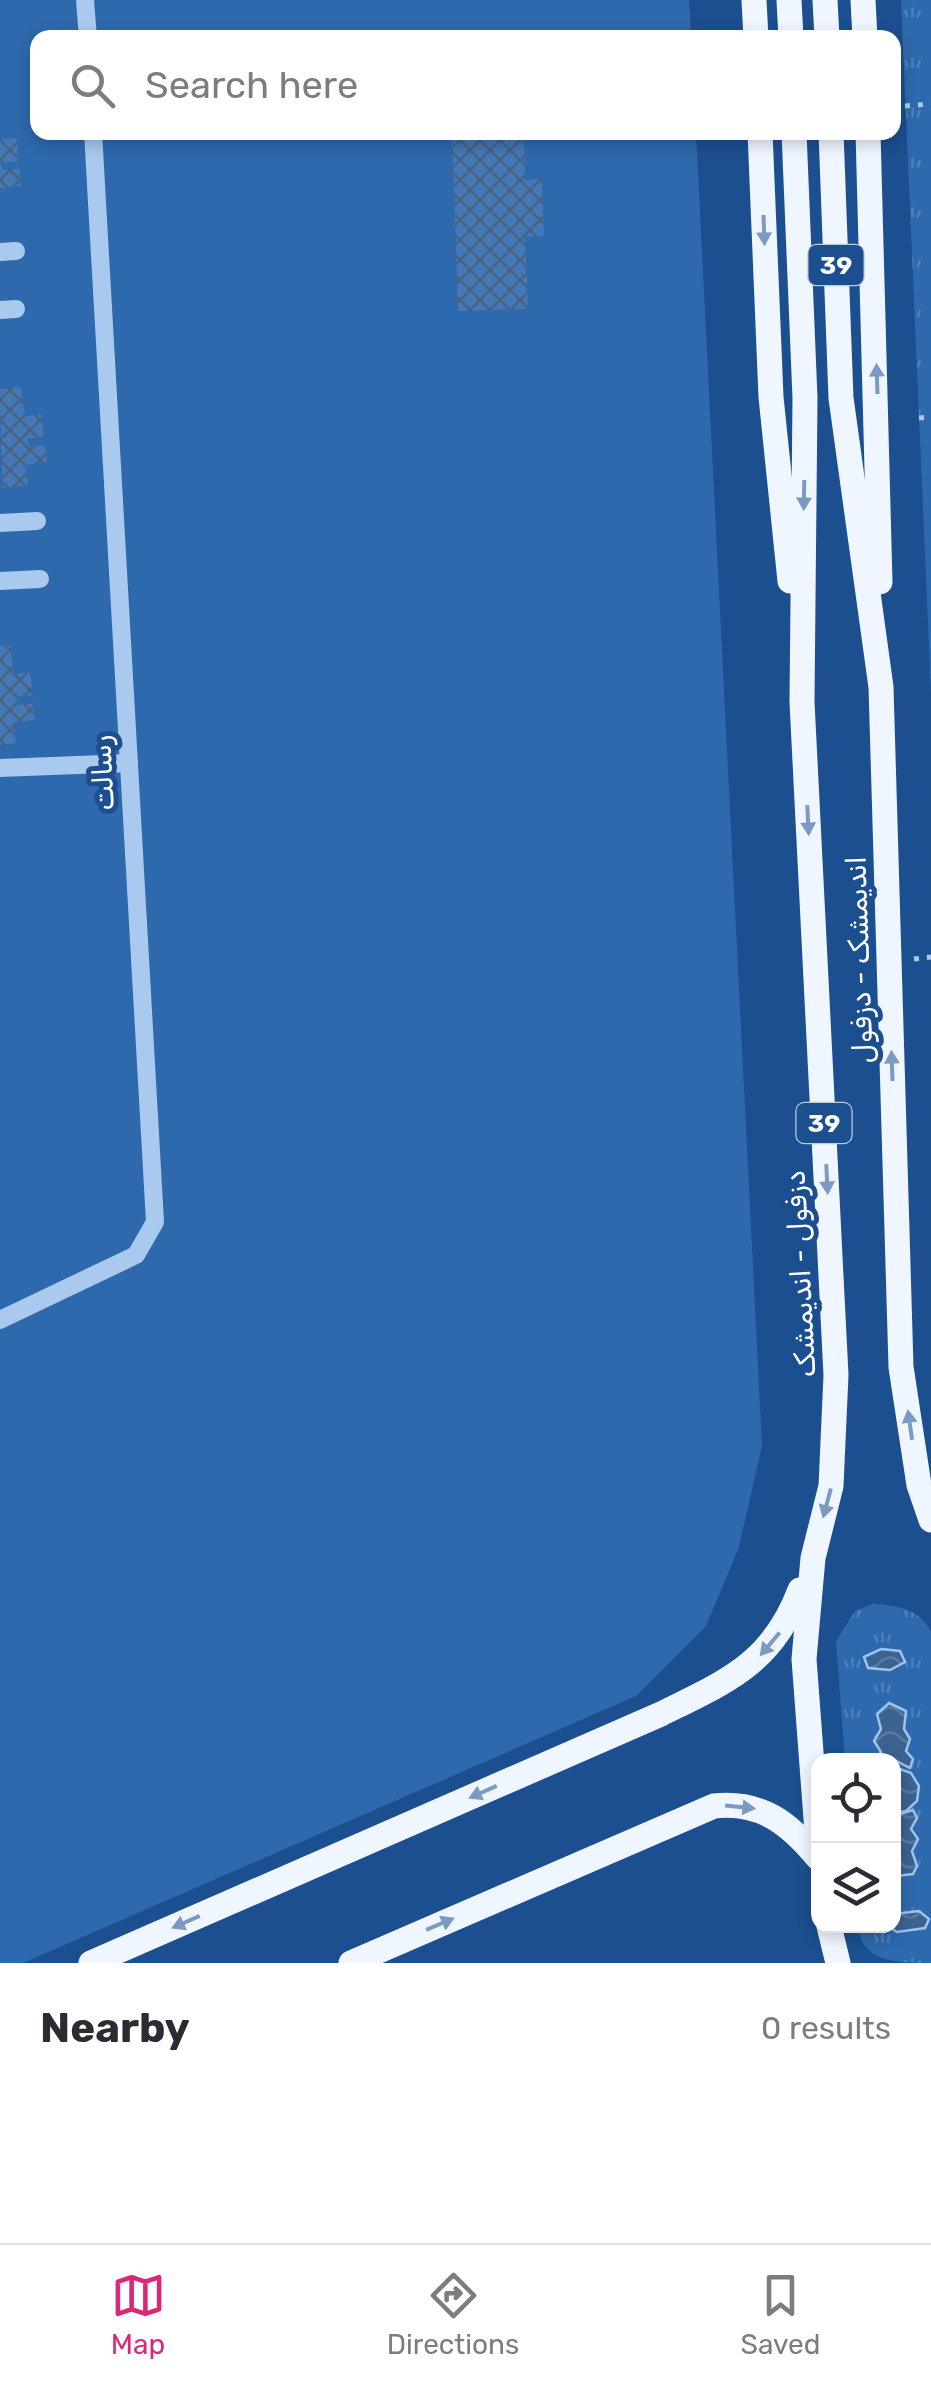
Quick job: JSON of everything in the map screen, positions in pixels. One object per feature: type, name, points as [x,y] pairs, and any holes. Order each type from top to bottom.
[{"type":"main road","points":[[754,0],[756,30]]},
{"type":"main road","points":[[789,0],[791,30]]},
{"type":"main road","points":[[825,0],[827,30]]},
{"type":"main road","points":[[863,0],[864,30]]},
{"type":"main road","name":"39","points":[[760,140],[771,397],[802,702]]},
{"type":"main road","name":"دزفول - اندیمشک","points":[[794,140],[805,398],[802,702],[836,1374],[832,1486],[812,1558],[804,1659],[818,1843]]},
{"type":"main road","name":"اندیمشک - دزفول","points":[[830,140],[841,398],[881,687],[901,1367],[918,1485],[931,1520]]},
{"type":"main road","name":"39","points":[[868,140],[878,398],[881,687]]},
{"type":"main road","points":[[91,1963],[661,1714],[737,1676],[772,1646],[790,1618],[812,1558]]},
{"type":"main road","points":[[351,1963],[714,1806],[741,1803],[767,1812],[793,1828],[811,1850]]},
{"type":"main road","points":[[831,1933],[838,1963]]},
{"type":"street","points":[[86,0],[88,30]]},
{"type":"street","name":"رسالت","points":[[0,1320],[136,1255],[155,1222],[93,140]]},
{"type":"street","points":[[0,523],[38,521]]},
{"type":"street","points":[[0,580],[40,579]]},
{"type":"street","points":[[0,768],[128,763]]},
{"type":"path","points":[[905,106],[931,104]]},
{"type":"path","points":[[919,418],[931,417]]},
{"type":"green space","points":[[0,0],[689,0],[691,30],[30,30],[30,140],[696,140],[762,1446],[739,1547],[706,1626],[636,1696],[23,1963],[0,1963]]},
{"type":"green space","points":[[901,0],[931,0],[931,693]]},
{"type":"green space","points":[[873,1604],[899,1607],[921,1618],[931,1632],[931,1963],[895,1961],[874,1954],[860,1933],[901,1933],[901,1753],[844,1753],[836,1641],[855,1611]]},
{"type":"water","points":[[881,1649],[900,1651],[905,1662],[890,1670],[868,1668],[864,1657]]},
{"type":"water","points":[[889,1703],[906,1711],[904,1729],[910,1739],[906,1751],[913,1759],[910,1768],[901,1764],[901,1753],[880,1753],[874,1741],[881,1729],[877,1714]]},
{"type":"water","points":[[901,1769],[911,1773],[919,1786],[917,1801],[901,1812]]},
{"type":"water","points":[[913,1810],[917,1818],[911,1829],[918,1839],[912,1851],[917,1866],[913,1874],[901,1875],[901,1843],[901,1814]]},
{"type":"water","points":[[919,1911],[929,1919],[925,1928],[901,1931],[901,1913]]},
{"type":"building","points":[[16,138],[19,161],[0,163],[0,140]]},
{"type":"building","points":[[452,140],[524,140],[525,180],[542,179],[544,236],[525,237],[528,309],[458,311]]},
{"type":"building","points":[[0,163],[3,170],[19,169],[21,186],[0,188]]},
{"type":"building","points":[[21,387],[25,416],[41,414],[44,437],[28,439],[29,447],[45,445],[47,462],[25,465],[28,485],[2,488],[0,389]]},
{"type":"building","points":[[10,645],[14,674],[30,672],[33,695],[16,697],[17,705],[33,703],[35,720],[13,723],[16,743],[0,745],[0,646]]}]
